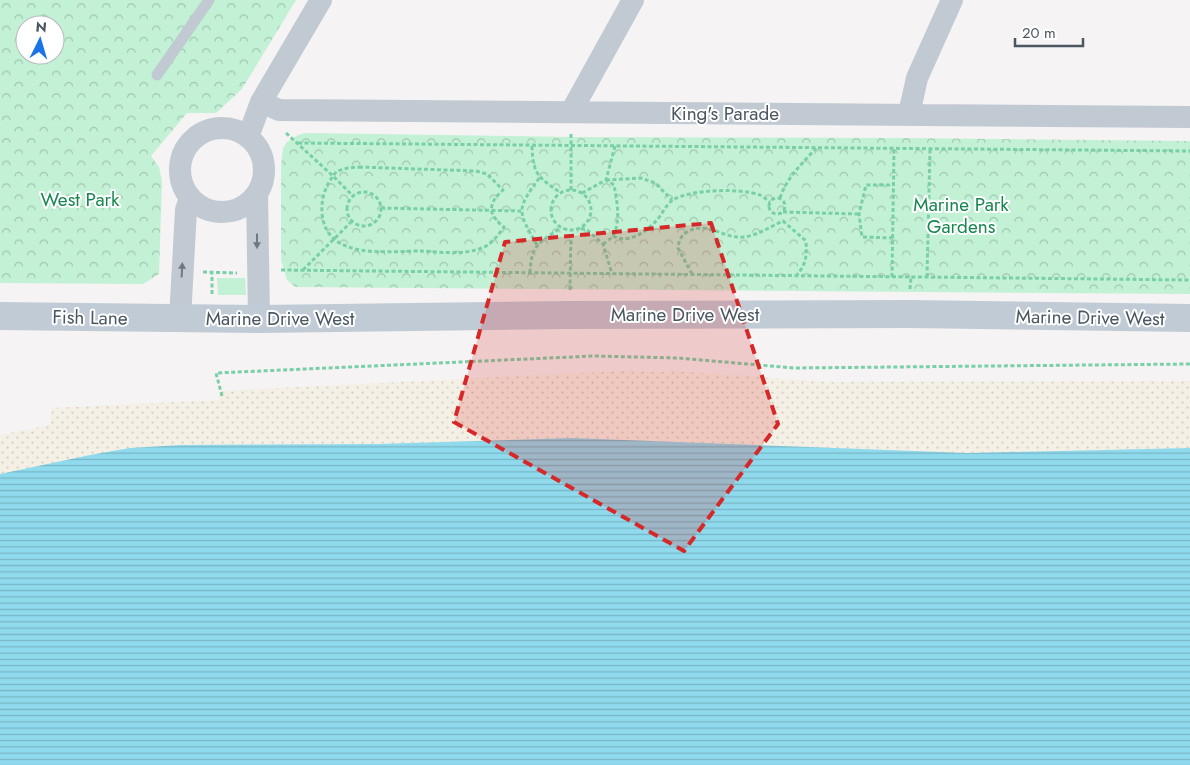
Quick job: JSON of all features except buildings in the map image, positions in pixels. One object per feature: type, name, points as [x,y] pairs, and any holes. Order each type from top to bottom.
[{"type":"street","points":[[248,137],[270,106],[321,0]]},
{"type":"street","points":[[571,112],[632,0]]},
{"type":"street","points":[[909,114],[917,78],[952,0]]},
{"type":"street","name":"King's Parade","points":[[270,106],[571,112],[1190,117]]},
{"type":"street","points":[[221,128],[235,131],[248,137],[262,157],[264,169],[262,182],[257,193],[249,202],[238,209],[225,212],[212,211],[200,206],[190,198],[183,187],[180,174],[181,161],[186,149],[195,138],[208,131],[221,128]]},
{"type":"street","points":[[257,193],[259,319]]},
{"type":"street","points":[[180,318],[186,210],[190,198]]},
{"type":"street","name":"Marine Drive West","points":[[180,318],[259,319],[569,314],[910,314],[1190,318]]},
{"type":"street","name":"Fish Lane","points":[[0,316],[180,318]]},
{"type":"lane","points":[[157,75],[209,0]]},
{"type":"path","points":[[270,106],[283,130],[353,196]]},
{"type":"path","points":[[571,112],[571,190]]},
{"type":"path","points":[[298,143],[1190,151]]},
{"type":"path","points":[[532,146],[534,163],[540,178],[561,192]]},
{"type":"path","points":[[606,180],[615,146]]},
{"type":"path","points":[[780,198],[785,185],[794,171],[816,148]]},
{"type":"path","points":[[892,277],[894,148]]},
{"type":"path","points":[[927,277],[930,149]]},
{"type":"path","points":[[348,168],[476,171],[487,174],[503,190],[496,196],[491,210],[494,218],[504,227],[492,242],[478,250],[461,252],[364,251],[348,248],[332,240],[322,216],[322,204],[326,188],[333,176],[337,171],[348,168]]},
{"type":"path","points":[[537,245],[526,226],[521,211],[524,200],[540,178]]},
{"type":"path","points":[[582,193],[606,180],[641,178],[655,183],[672,200]]},
{"type":"path","points":[[604,244],[612,236],[617,221],[617,202],[614,186],[606,180]]},
{"type":"path","points":[[892,238],[862,237],[859,214],[866,185],[893,185]]},
{"type":"path","points":[[580,228],[589,220],[591,214],[590,202],[582,193],[571,190],[561,192],[556,196],[551,207],[553,219],[561,228],[571,230],[586,229],[604,244],[612,274]]},
{"type":"path","points":[[612,236],[629,240],[647,230],[656,222],[672,200],[691,194],[722,190],[761,195],[770,202]]},
{"type":"path","points":[[362,192],[371,194],[378,200],[381,208],[378,219],[370,226],[359,226],[352,222],[347,210],[349,200],[362,192]]},
{"type":"path","points":[[796,276],[806,261],[806,241],[783,221],[782,213],[786,205],[784,200],[773,198],[769,207],[773,213],[782,213],[859,214]]},
{"type":"path","points":[[381,208],[521,211]]},
{"type":"path","points":[[692,275],[678,248],[681,236],[686,232],[694,228],[708,228],[732,236],[746,237],[783,221]]},
{"type":"path","points":[[302,271],[352,222]]},
{"type":"path","points":[[530,273],[532,256],[537,245],[561,228]]},
{"type":"path","points":[[569,314],[571,230]]},
{"type":"path","points":[[280,270],[1190,280]]},
{"type":"path","points":[[198,272],[244,272]]},
{"type":"path","points":[[212,272],[212,295]]},
{"type":"path","points":[[222,396],[216,373],[594,356],[678,358],[794,368],[1190,364]]},
{"type":"highlighted area","points":[[711,223],[778,424],[684,551],[454,422],[505,242]]},
{"type":"green space","name":"West Park","points":[[0,0],[296,0],[242,89],[216,113],[187,113],[151,156],[159,167],[162,181],[159,274],[143,284],[0,283]]},
{"type":"green space","name":"Marine Park Gardens","points":[[306,133],[571,137],[1190,141],[1190,294],[295,287],[287,280],[281,260],[281,165],[283,148],[287,142],[298,135]]},
{"type":"green space","points":[[217,278],[245,278],[246,295],[218,295]]},
{"type":"sand","points":[[620,371],[676,371],[829,382],[1190,381],[1190,669],[0,657],[0,435],[50,425],[52,408],[219,400],[220,391]]},
{"type":"water","points":[[571,438],[967,453],[1190,448],[1190,765],[0,765],[0,474],[130,448],[180,445],[377,444]]}]
